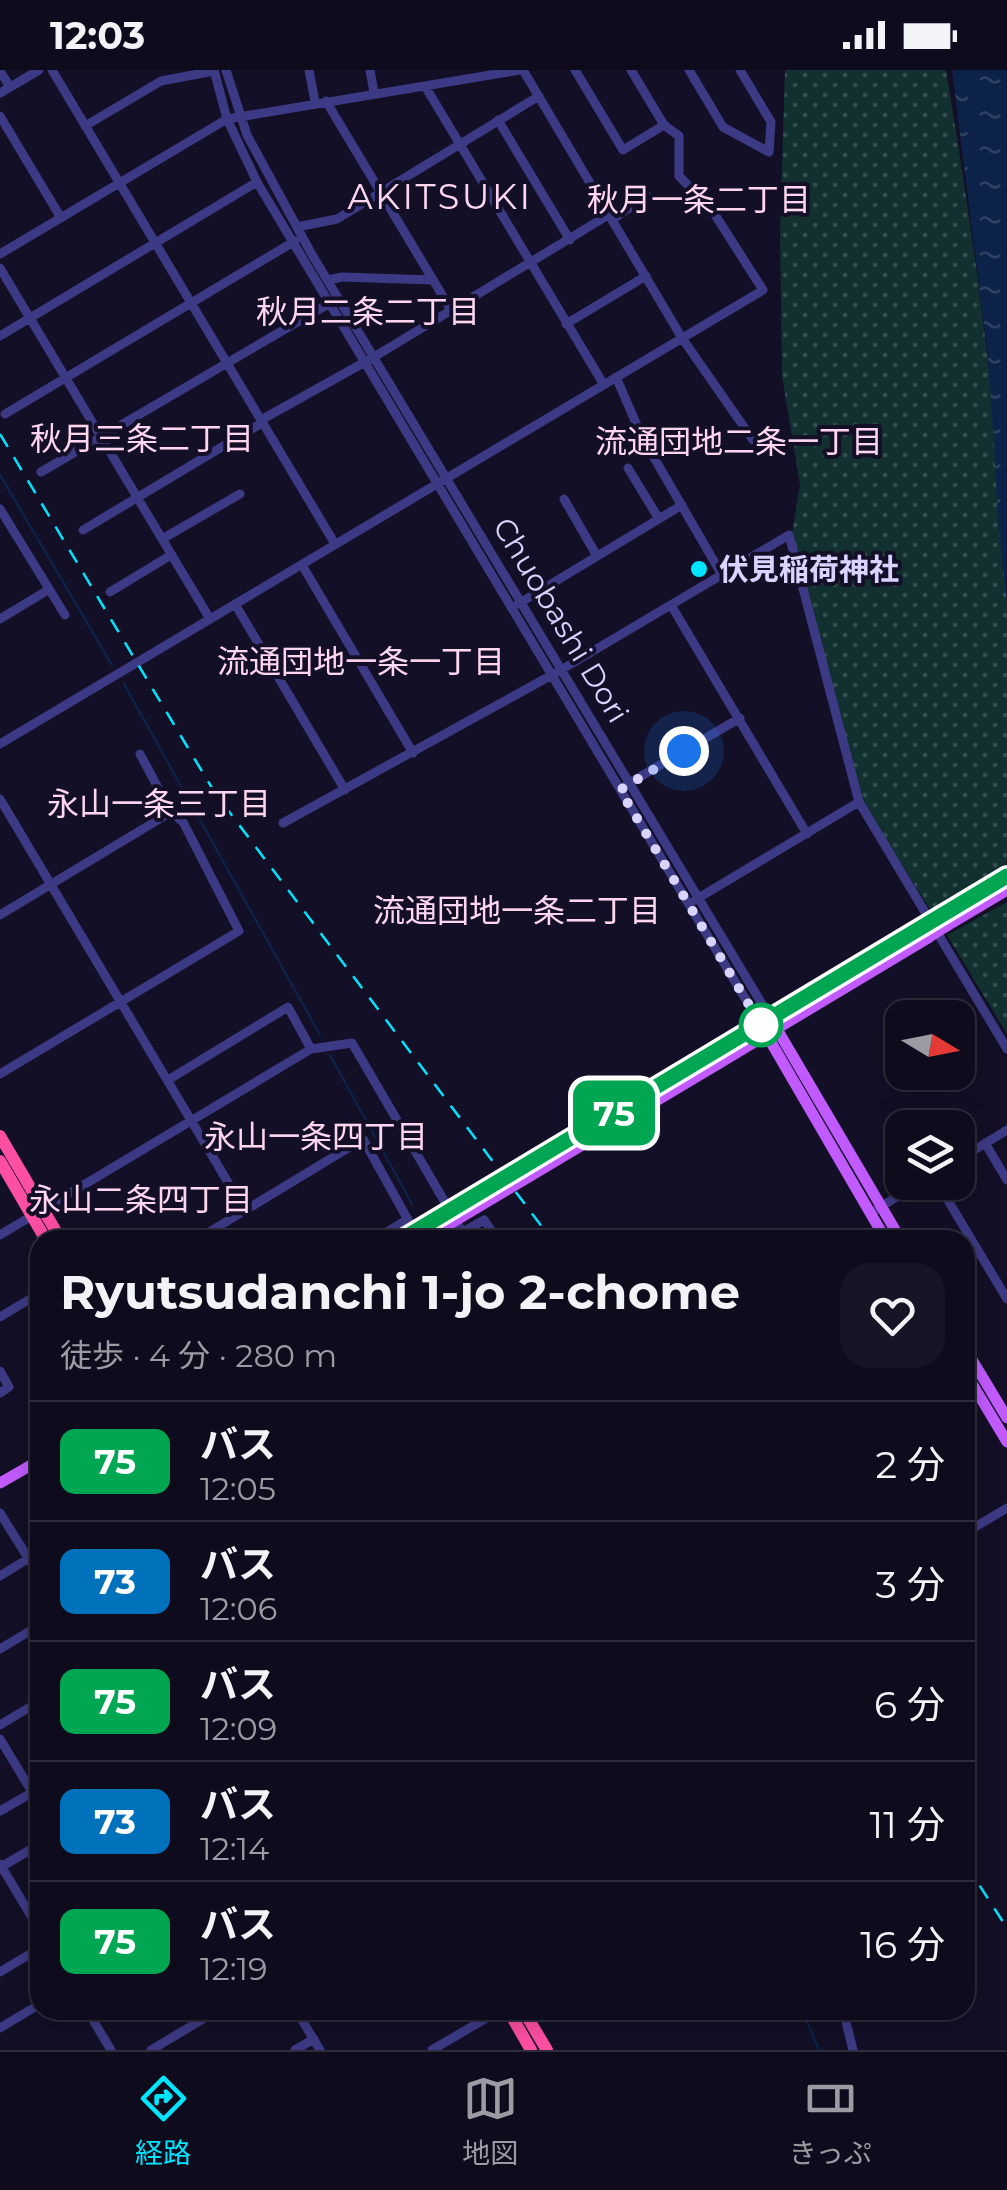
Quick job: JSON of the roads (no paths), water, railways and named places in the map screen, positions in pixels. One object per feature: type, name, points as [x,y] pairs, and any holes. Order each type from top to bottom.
[{"type":"highway","points":[[0,1136],[43,1230]]},
{"type":"highway","points":[[0,1162],[52,1230]]},
{"type":"highway","points":[[511,2020],[531,2050]]},
{"type":"highway","points":[[529,2020],[547,2050]]},
{"type":"main road","points":[[956,914],[1007,876]]},
{"type":"main road","points":[[418,1230],[715,1059],[941,922],[1007,890]]},
{"type":"main road","name":"Chuobashi Dori","points":[[769,1027],[876,1210],[892,1230]]},
{"type":"main road","points":[[437,1230],[715,1059]]},
{"type":"main road","name":"Chuobashi Dori","points":[[876,1210],[883,1230]]},
{"type":"main road","points":[[975,1365],[1007,1418]]},
{"type":"main road","points":[[975,1389],[1007,1442]]},
{"type":"main road","points":[[0,1483],[30,1466]]},
{"type":"street","points":[[0,71],[5,90],[39,70]]},
{"type":"street","points":[[52,70],[336,544]]},
{"type":"street","points":[[85,126],[162,80],[214,70]]},
{"type":"street","name":"Chuobashi Dori","points":[[214,70],[226,118],[256,182],[328,280],[521,602],[556,672],[688,904],[769,1027]]},
{"type":"street","name":"Chuobashi Dori","points":[[226,70],[239,115],[328,304],[510,609],[556,672]]},
{"type":"street","points":[[309,70],[320,101],[380,190],[451,310]]},
{"type":"street","points":[[370,70],[374,93]]},
{"type":"street","points":[[431,70],[429,85],[458,144],[604,385]]},
{"type":"street","points":[[0,254],[226,118],[522,70],[682,338],[753,440]]},
{"type":"street","points":[[574,70],[623,150],[664,124]]},
{"type":"street","points":[[0,744],[763,290],[712,210],[679,176],[679,136],[664,124],[631,70]]},
{"type":"street","points":[[689,70],[723,126],[769,152],[771,122],[740,70]]},
{"type":"street","points":[[6,414],[296,235],[337,219],[539,96]]},
{"type":"street","points":[[0,116],[61,218]]},
{"type":"street","points":[[498,120],[570,240]]},
{"type":"street","points":[[0,336],[256,182]]},
{"type":"street","points":[[83,530],[647,196]]},
{"type":"street","points":[[0,268],[210,619]]},
{"type":"street","points":[[566,324],[646,276]]},
{"type":"street","points":[[328,280],[432,280]]},
{"type":"street","points":[[41,472],[328,304]]},
{"type":"street","points":[[616,377],[642,437],[722,574]]},
{"type":"street","points":[[628,468],[659,519]]},
{"type":"street","points":[[162,539],[240,494]]},
{"type":"street","points":[[564,499],[596,556]]},
{"type":"street","points":[[510,609],[682,505]]},
{"type":"street","points":[[0,509],[64,615]]},
{"type":"street","points":[[0,540],[14,532]]},
{"type":"street","points":[[282,824],[556,672],[789,535],[859,802],[1007,1050]]},
{"type":"street","points":[[110,592],[172,555]]},
{"type":"street","points":[[302,564],[413,752]]},
{"type":"street","points":[[0,619],[48,590]]},
{"type":"street","points":[[235,604],[345,790]]},
{"type":"street","points":[[671,604],[806,834]]},
{"type":"street","points":[[624,787],[740,718]]},
{"type":"street","points":[[0,1074],[239,931],[183,822],[171,812],[140,754]]},
{"type":"street","name":"Chuobashi Dori","points":[[624,787],[698,898],[769,1027]]},
{"type":"street","points":[[0,799],[245,1211]]},
{"type":"street","points":[[688,904],[859,802]]},
{"type":"street","points":[[0,915],[171,812]]},
{"type":"street","points":[[168,1080],[288,1006],[312,1049]]},
{"type":"street","points":[[0,1235],[312,1049],[352,1043],[461,1230]]},
{"type":"street","points":[[975,1149],[1007,1130]]},
{"type":"street","points":[[213,1230],[363,1138],[415,1230]]},
{"type":"street","points":[[985,1143],[1007,1180]]},
{"type":"street","points":[[876,1210],[892,1200]]},
{"type":"street","points":[[948,1200],[966,1230]]},
{"type":"street","points":[[390,1230],[408,1219]]},
{"type":"street","points":[[472,1230],[484,1220],[491,1230]]},
{"type":"street","points":[[975,1246],[1007,1299]]},
{"type":"street","points":[[0,1317],[30,1299]]},
{"type":"street","points":[[0,1371],[9,1388],[0,1393]]},
{"type":"street","points":[[975,1524],[1007,1508]]},
{"type":"street","points":[[0,1512],[29,1558],[0,1576]]},
{"type":"street","points":[[0,1649],[30,1631]]},
{"type":"street","points":[[0,1725],[30,1708]]},
{"type":"street","points":[[0,1739],[30,1782]]},
{"type":"street","points":[[0,1812],[30,1794]]},
{"type":"street","points":[[30,1850],[1,1866],[30,1914]]},
{"type":"street","points":[[0,1892],[12,1884]]},
{"type":"street","points":[[0,1972],[30,1954]]},
{"type":"street","points":[[0,2028],[30,2010]]},
{"type":"street","points":[[93,2020],[111,2050]]},
{"type":"street","points":[[151,2050],[201,2020]]},
{"type":"street","points":[[302,2020],[320,2050]]},
{"type":"street","points":[[432,2050],[486,2020]]},
{"type":"street","points":[[846,2020],[853,2050]]},
{"type":"street","points":[[295,2050],[314,2039]]},
{"type":"water","points":[[952,70],[1007,70],[1007,603],[989,365]]},
{"type":"waterway","points":[[0,475],[112,665]]},
{"type":"waterway","points":[[124,684],[320,1035]]},
{"type":"waterway","points":[[330,1055],[412,1204]]},
{"type":"waterway","points":[[806,2020],[819,2050]]},
{"type":"railway","points":[[0,434],[215,793],[544,1230]]},
{"type":"railway","points":[[975,1878],[1007,1928]]},
{"type":"place","name":"伏見稲荷神社","points":[[699,569]]},
{"type":"district","name":"AKITSUKI","points":[[440,196]]},
{"type":"district","name":"秋月一条二丁目","points":[[699,199]]},
{"type":"district","name":"秋月二条二丁目","points":[[368,311]]},
{"type":"district","name":"秋月三条二丁目","points":[[142,438]]},
{"type":"district","name":"流通団地二条一丁目","points":[[739,441]]},
{"type":"district","name":"流通団地一条一丁目","points":[[361,661]]},
{"type":"district","name":"永山一条三丁目","points":[[159,803]]},
{"type":"district","name":"流通団地一条二丁目","points":[[517,910]]},
{"type":"district","name":"永山一条四丁目","points":[[316,1136]]},
{"type":"district","name":"永山二条四丁目","points":[[141,1199]]}]
